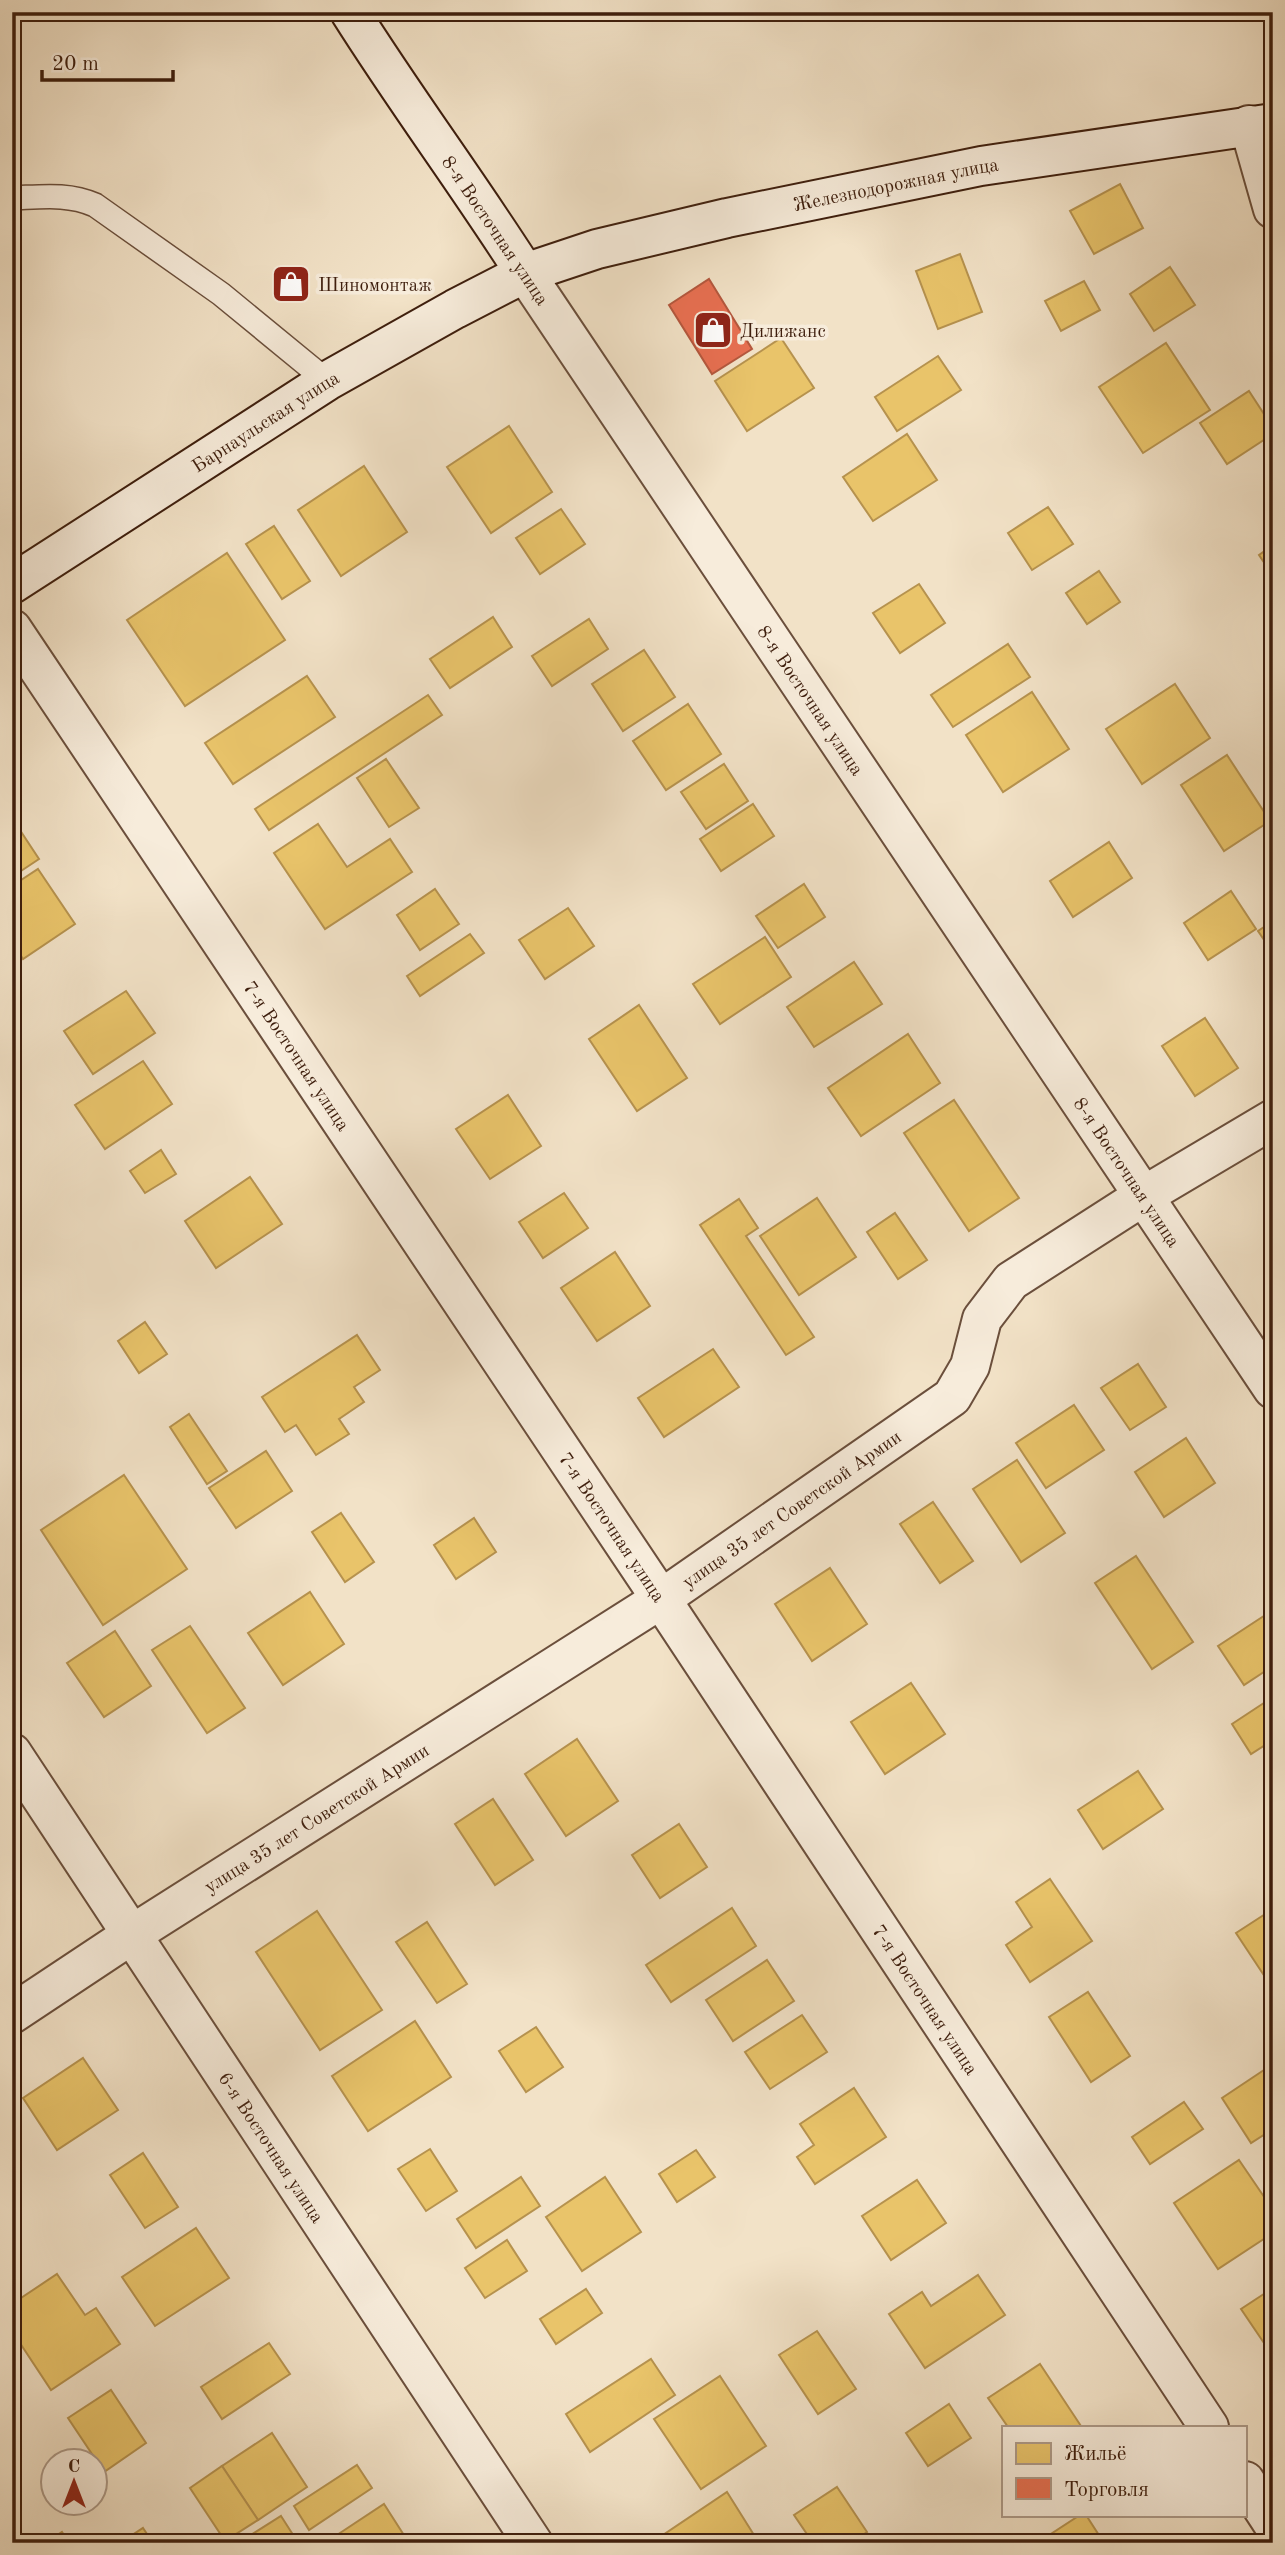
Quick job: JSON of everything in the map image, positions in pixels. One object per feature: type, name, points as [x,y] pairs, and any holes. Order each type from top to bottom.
[{"type":"street","name":"8-я Восточная улица","points":[[350,12],[385,68],[491,219],[1273,1389]]},
{"type":"street","name":"Железнодорожная улица","points":[[525,273],[597,249],[767,210],[981,166],[1261,124]]},
{"type":"street","points":[[1261,124],[1273,209]]},
{"type":"street","name":"Барнаульская улица","points":[[12,584],[327,381],[454,309],[525,273]]},
{"type":"street","name":"7-я Восточная улица","points":[[12,629],[661,1599],[1208,2426]]},
{"type":"street","name":"улица 35 лет Советской Армии","points":[[12,2014],[131,1935],[661,1599],[952,1397],[970,1366],[982,1319],[1011,1282],[1145,1195],[1273,1119]]},
{"type":"street","name":"6-я Восточная улица","points":[[12,1754],[533,2543]]},
{"type":"street","points":[[1246,2483],[1273,2524]]},
{"type":"lane","points":[[12,198],[59,196],[80,198],[95,205],[221,294],[327,381]]},
{"type":"building: Жильё","points":[[1120,184],[1143,228],[1094,254],[1070,211]]},
{"type":"building: Жильё","points":[[960,254],[982,312],[938,329],[916,271]]},
{"type":"building: Жильё","points":[[1170,267],[1195,305],[1154,331],[1130,294]]},
{"type":"building: Жильё","points":[[1084,281],[1100,310],[1061,331],[1045,301]]},
{"type":"building: Жильё","points":[[781,338],[814,388],[747,431],[715,381]]},
{"type":"building: Жильё","points":[[1166,343],[1210,410],[1143,453],[1099,387]]},
{"type":"building: Жильё","points":[[938,356],[961,390],[897,431],[875,397]]},
{"type":"building: Жильё","points":[[1249,391],[1273,428],[1273,434],[1227,464],[1200,423]]},
{"type":"building: Жильё","points":[[509,426],[552,492],[491,533],[447,467]]},
{"type":"building: Жильё","points":[[907,434],[937,480],[873,521],[843,477]]},
{"type":"building: Жильё","points":[[364,466],[407,532],[341,576],[298,510]]},
{"type":"building: Жильё","points":[[1048,507],[1073,544],[1032,570],[1008,533]]},
{"type":"building: Жильё","points":[[561,509],[585,544],[540,574],[516,538]]},
{"type":"building: Жильё","points":[[274,526],[310,581],[282,599],[246,544]]},
{"type":"building: Жильё","points":[[1273,545],[1273,576],[1259,555]]},
{"type":"building: Жильё","points":[[227,553],[285,640],[185,706],[127,620]]},
{"type":"building: Жильё","points":[[1099,571],[1120,602],[1087,624],[1066,593]]},
{"type":"building: Жильё","points":[[919,584],[945,623],[900,653],[873,613]]},
{"type":"building: Жильё","points":[[493,617],[512,647],[450,688],[430,659]]},
{"type":"building: Жильё","points":[[589,619],[608,649],[552,686],[532,656]]},
{"type":"building: Жильё","points":[[1008,644],[1030,677],[953,727],[931,695]]},
{"type":"building: Жильё","points":[[644,650],[675,697],[623,731],[592,684]]},
{"type":"building: Жильё","points":[[307,676],[335,717],[233,784],[205,743]]},
{"type":"building: Жильё","points":[[1175,684],[1210,738],[1142,784],[1106,729]]},
{"type":"building: Жильё","points":[[1032,692],[1069,749],[1003,792],[966,735]]},
{"type":"building: Жильё","points":[[428,695],[442,715],[269,830],[255,809]]},
{"type":"building: Жильё","points":[[688,704],[721,754],[666,790],[633,741]]},
{"type":"building: Жильё","points":[[1227,755],[1270,821],[1224,851],[1181,785]]},
{"type":"building: Жильё","points":[[386,759],[419,808],[389,827],[357,778]]},
{"type":"building: Жильё","points":[[724,764],[748,801],[706,829],[681,792]]},
{"type":"building: Жильё","points":[[753,804],[774,836],[721,871],[700,839]]},
{"type":"building: Жильё","points":[[14,821],[39,859],[12,877],[12,822]]},
{"type":"building: Жильё","points":[[318,824],[347,867],[390,839],[412,872],[325,929],[274,853]]},
{"type":"building: Жильё","points":[[1109,842],[1132,878],[1073,917],[1050,881]]},
{"type":"building: Жильё","points":[[38,869],[75,924],[23,959],[12,942],[12,886]]},
{"type":"building: Жильё","points":[[804,884],[825,917],[778,948],[756,916]]},
{"type":"building: Жильё","points":[[435,889],[459,924],[420,950],[397,915]]},
{"type":"building: Жильё","points":[[1231,891],[1256,929],[1208,960],[1184,923]]},
{"type":"building: Жильё","points":[[568,908],[594,946],[545,979],[519,940]]},
{"type":"building: Жильё","points":[[1273,921],[1273,953],[1258,931]]},
{"type":"building: Жильё","points":[[470,934],[484,953],[420,996],[407,976]]},
{"type":"building: Жильё","points":[[765,937],[791,977],[720,1024],[693,984]]},
{"type":"building: Жильё","points":[[854,962],[882,1004],[814,1047],[787,1007]]},
{"type":"building: Жильё","points":[[126,991],[155,1033],[93,1074],[64,1031]]},
{"type":"building: Жильё","points":[[639,1005],[687,1078],[637,1111],[589,1039]]},
{"type":"building: Жильё","points":[[1205,1018],[1238,1068],[1195,1096],[1162,1046]]},
{"type":"building: Жильё","points":[[908,1034],[940,1083],[861,1136],[828,1088]]},
{"type":"building: Жильё","points":[[143,1061],[172,1104],[105,1149],[75,1105]]},
{"type":"building: Жильё","points":[[508,1095],[541,1146],[490,1179],[456,1129]]},
{"type":"building: Жильё","points":[[954,1100],[1019,1198],[969,1231],[904,1133]]},
{"type":"building: Жильё","points":[[161,1150],[176,1174],[145,1193],[130,1171]]},
{"type":"building: Жильё","points":[[250,1177],[282,1224],[216,1268],[185,1221]]},
{"type":"building: Жильё","points":[[564,1193],[588,1228],[543,1258],[519,1222]]},
{"type":"building: Жильё","points":[[817,1198],[856,1257],[799,1295],[760,1236]]},
{"type":"building: Жильё","points":[[739,1199],[758,1228],[746,1236],[814,1337],[786,1355],[700,1225]]},
{"type":"building: Жильё","points":[[895,1213],[927,1260],[898,1279],[867,1232]]},
{"type":"building: Жильё","points":[[615,1252],[650,1306],[597,1341],[561,1288]]},
{"type":"building: Жильё","points":[[145,1322],[167,1354],[139,1373],[118,1341]]},
{"type":"building: Жильё","points":[[357,1335],[380,1370],[354,1387],[364,1402],[339,1419],[349,1434],[316,1455],[296,1425],[285,1432],[262,1397]]},
{"type":"building: Жильё","points":[[713,1349],[739,1387],[664,1437],[638,1398]]},
{"type":"building: Жильё","points":[[1138,1364],[1166,1407],[1130,1430],[1101,1388]]},
{"type":"building: Жильё","points":[[1074,1405],[1104,1450],[1046,1488],[1016,1443]]},
{"type":"building: Жильё","points":[[189,1414],[227,1471],[207,1484],[170,1427]]},
{"type":"building: Жильё","points":[[1186,1438],[1215,1483],[1164,1517],[1135,1472]]},
{"type":"building: Жильё","points":[[266,1451],[292,1491],[236,1528],[209,1488]]},
{"type":"building: Жильё","points":[[1017,1460],[1065,1533],[1021,1562],[973,1489]]},
{"type":"building: Жильё","points":[[124,1475],[187,1569],[103,1625],[41,1530]]},
{"type":"building: Жильё","points":[[933,1502],[973,1561],[940,1583],[900,1524]]},
{"type":"building: Жильё","points":[[341,1513],[374,1562],[345,1582],[312,1532]]},
{"type":"building: Жильё","points":[[474,1518],[496,1552],[456,1579],[434,1545]]},
{"type":"building: Жильё","points":[[1136,1556],[1193,1642],[1152,1669],[1095,1583]]},
{"type":"building: Жильё","points":[[830,1568],[867,1624],[812,1661],[775,1604]]},
{"type":"building: Жильё","points":[[310,1592],[344,1644],[283,1685],[248,1633]]},
{"type":"building: Жильё","points":[[1273,1610],[1273,1666],[1244,1685],[1218,1646]]},
{"type":"building: Жильё","points":[[190,1626],[245,1708],[207,1733],[152,1650]]},
{"type":"building: Жильё","points":[[115,1631],[151,1686],[104,1717],[67,1663]]},
{"type":"building: Жильё","points":[[911,1683],[945,1734],[885,1774],[851,1722]]},
{"type":"building: Жильё","points":[[1273,1697],[1273,1740],[1251,1754],[1232,1724]]},
{"type":"building: Жильё","points":[[577,1739],[618,1801],[566,1836],[525,1774]]},
{"type":"building: Жильё","points":[[1138,1771],[1163,1809],[1103,1849],[1078,1810]]},
{"type":"building: Жильё","points":[[493,1799],[533,1860],[495,1885],[455,1824]]},
{"type":"building: Жильё","points":[[679,1824],[707,1867],[660,1898],[632,1855]]},
{"type":"building: Жильё","points":[[1050,1879],[1092,1941],[1030,1982],[1006,1945],[1032,1927],[1016,1902]]},
{"type":"building: Жильё","points":[[732,1908],[756,1946],[671,2002],[646,1965]]},
{"type":"building: Жильё","points":[[1273,1909],[1273,1989],[1236,1933]]},
{"type":"building: Жильё","points":[[317,1911],[382,2010],[320,2050],[256,1952]]},
{"type":"building: Жильё","points":[[427,1922],[467,1984],[437,2003],[396,1942]]},
{"type":"building: Жильё","points":[[767,1960],[794,2001],[733,2041],[706,2000]]},
{"type":"building: Жильё","points":[[1088,1992],[1130,2056],[1091,2082],[1049,2017]]},
{"type":"building: Жильё","points":[[802,2015],[827,2052],[770,2089],[745,2052]]},
{"type":"building: Жильё","points":[[415,2021],[451,2077],[368,2131],[332,2076]]},
{"type":"building: Жильё","points":[[536,2027],[563,2067],[526,2092],[499,2051]]},
{"type":"building: Жильё","points":[[83,2058],[118,2110],[57,2150],[23,2098]]},
{"type":"building: Жильё","points":[[1273,2064],[1273,2129],[1251,2143],[1222,2098]]},
{"type":"building: Жильё","points":[[854,2088],[886,2137],[815,2184],[797,2157],[814,2145],[800,2124]]},
{"type":"building: Жильё","points":[[1184,2102],[1203,2129],[1150,2164],[1132,2137]]},
{"type":"building: Жильё","points":[[430,2149],[457,2191],[426,2211],[398,2169]]},
{"type":"building: Жильё","points":[[696,2150],[715,2177],[677,2202],[659,2174]]},
{"type":"building: Жильё","points":[[143,2153],[178,2207],[145,2228],[110,2175]]},
{"type":"building: Жильё","points":[[1239,2160],[1273,2210],[1273,2233],[1218,2269],[1174,2203]]},
{"type":"building: Жильё","points":[[521,2177],[540,2206],[476,2248],[457,2219]]},
{"type":"building: Жильё","points":[[605,2177],[641,2232],[582,2271],[546,2217]]},
{"type":"building: Жильё","points":[[917,2180],[946,2223],[891,2260],[862,2216]]},
{"type":"building: Жильё","points":[[196,2228],[229,2278],[155,2326],[122,2277]]},
{"type":"building: Жильё","points":[[507,2240],[527,2271],[485,2298],[465,2268]]},
{"type":"building: Жильё","points":[[57,2274],[85,2315],[96,2308],[120,2344],[51,2390],[12,2331],[12,2304]]},
{"type":"building: Жильё","points":[[978,2275],[1005,2315],[925,2368],[889,2314],[922,2292],[931,2306]]},
{"type":"building: Жильё","points":[[1273,2288],[1273,2342],[1266,2346],[1241,2309]]},
{"type":"building: Жильё","points":[[586,2289],[602,2313],[556,2344],[540,2319]]},
{"type":"building: Жильё","points":[[817,2331],[856,2389],[818,2414],[779,2355]]},
{"type":"building: Жильё","points":[[269,2343],[290,2374],[222,2419],[201,2387]]},
{"type":"building: Жильё","points":[[651,2359],[675,2395],[590,2452],[566,2414]]},
{"type":"building: Жильё","points":[[1040,2364],[1081,2426],[1007,2426],[988,2398]]},
{"type":"building: Жильё","points":[[720,2376],[766,2446],[701,2489],[654,2419]]},
{"type":"building: Жильё","points":[[111,2390],[146,2443],[108,2469],[108,2446],[87,2446],[68,2418]]},
{"type":"building: Жильё","points":[[949,2404],[971,2438],[928,2466],[906,2433]]},
{"type":"building: Жильё","points":[[272,2433],[307,2487],[258,2520],[222,2466]]},
{"type":"building: Жильё","points":[[357,2465],[372,2488],[309,2530],[294,2506]]},
{"type":"building: Жильё","points":[[222,2466],[258,2520],[225,2541],[190,2488]]},
{"type":"building: Жильё","points":[[837,2487],[867,2532],[852,2543],[813,2543],[794,2515]]},
{"type":"building: Жильё","points":[[727,2492],[759,2543],[651,2543]]},
{"type":"building: Жильё","points":[[384,2504],[409,2543],[342,2543],[337,2535]]},
{"type":"building: Жильё","points":[[281,2516],[297,2541],[244,2543],[243,2540]]},
{"type":"building: Жильё","points":[[1078,2516],[1087,2516],[1104,2543],[1037,2543]]},
{"type":"building: Жильё","points":[[143,2528],[153,2543],[120,2543]]},
{"type":"building: Жильё","points":[[62,2532],[70,2543],[46,2543]]},
{"type":"building: Торговля","points":[[709,279],[752,349],[712,374],[669,305]]},
{"type":"place","name":"Шиномонтаж","points":[[291,284]]},
{"type":"place","name":"Дилижанс","points":[[713,330]]}]
